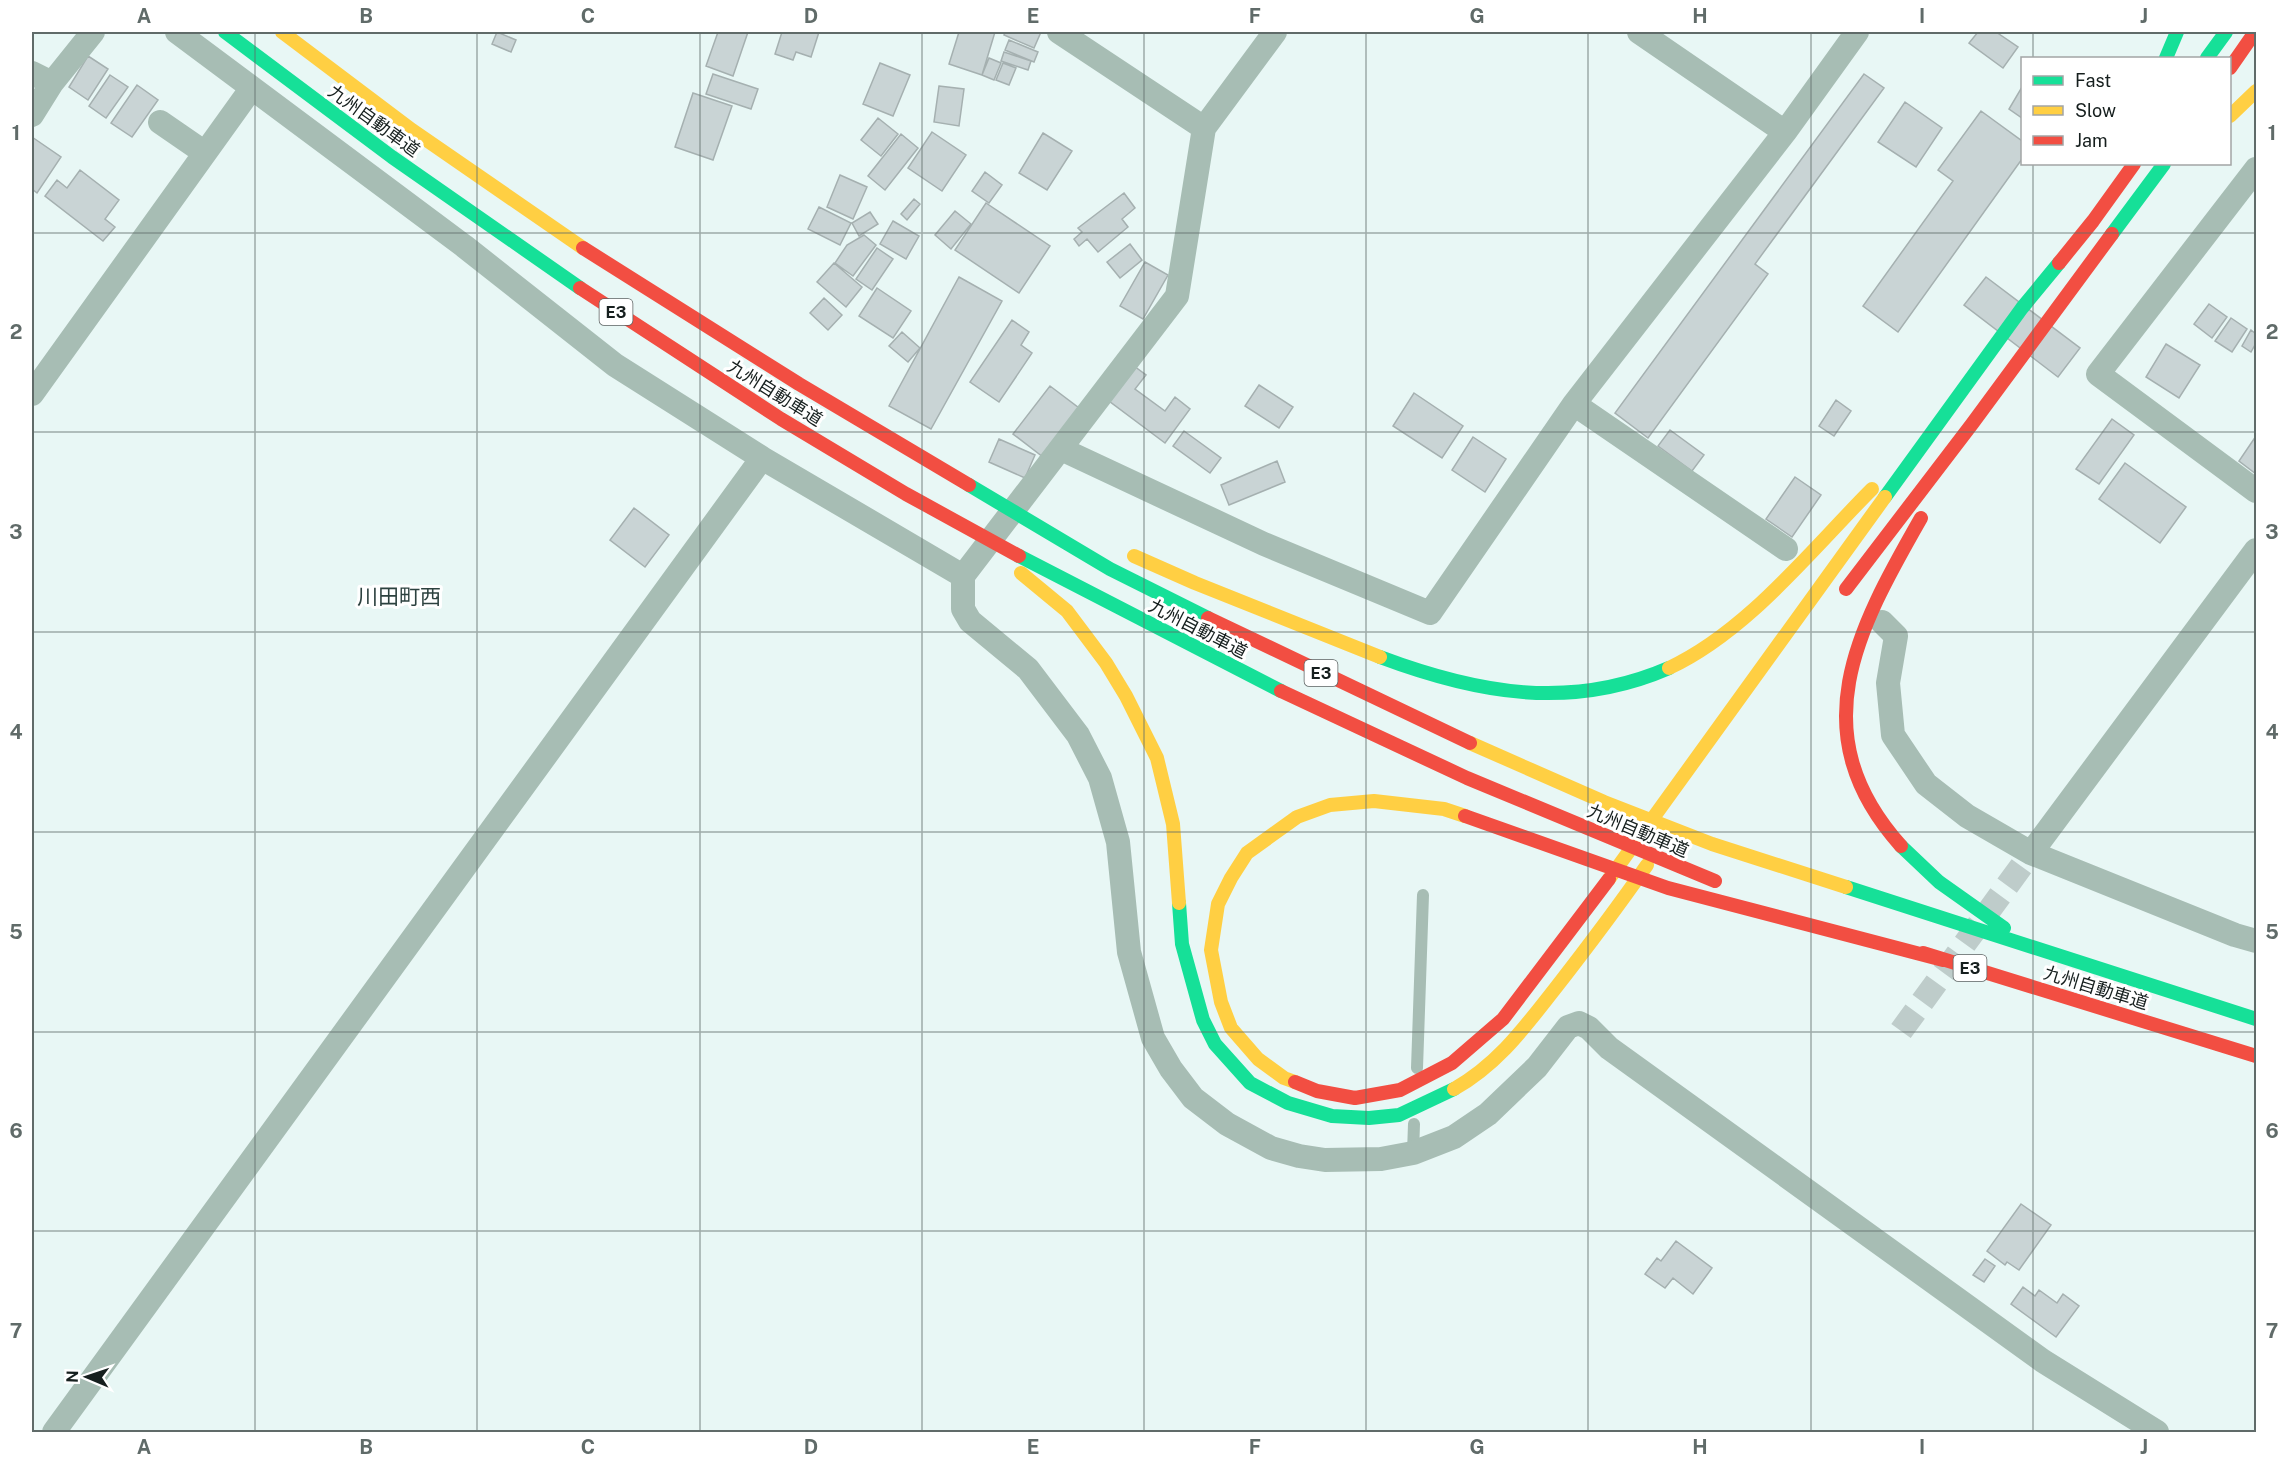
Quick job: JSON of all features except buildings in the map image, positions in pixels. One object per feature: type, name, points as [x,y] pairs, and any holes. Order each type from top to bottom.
[{"type":"highway","name":"九州自動車道","points":[[225,32],[392,158],[577,286],[781,419],[1025,568],[1306,704],[1467,778],[1687,871],[1731,887]]},
{"type":"highway","name":"九州自動車道","points":[[282,32],[412,130],[598,258],[798,384],[1110,568],[1225,626],[1432,726],[1604,802],[1712,844],[2256,1019]]},
{"type":"highway","points":[[2166,57],[2177,32]]},
{"type":"highway","points":[[2208,57],[2226,32]]},
{"type":"highway","points":[[2231,65],[2255,32]]},
{"type":"highway","points":[[2231,114],[2256,91]]},
{"type":"highway","points":[[1943,960],[1668,888],[1565,850],[1444,809],[1374,801],[1330,805],[1297,817],[1247,853],[1218,904],[1211,950],[1221,1002],[1231,1028],[1258,1059],[1284,1078],[1317,1091],[1355,1098],[1400,1090],[1452,1064],[1503,1019],[1539,971],[1698,758],[2022,308],[2093,221],[2133,165]]},
{"type":"highway","points":[[1835,604],[1972,424],[2162,165]]},
{"type":"highway","points":[[2135,205],[2178,165]]},
{"type":"highway","points":[[2093,221],[2105,183]]},
{"type":"highway","points":[[798,384],[1032,503]]},
{"type":"highway","points":[[1972,424],[1880,592],[1852,665],[1846,695],[1846,732],[1854,771],[1873,810],[1893,838],[1930,875],[1969,904],[2008,931],[2060,957]]},
{"type":"highway","points":[[1126,552],[1185,580],[1344,643],[1442,678],[1488,689],[1531,694],[1577,693],[1643,680],[1683,661],[1720,637],[1756,607],[1829,531],[1936,428]]},
{"type":"highway","points":[[1025,568],[1067,611],[1106,663],[1126,696],[1157,758],[1173,824],[1182,945],[1203,1020],[1215,1044],[1250,1083],[1288,1103],[1332,1116],[1369,1118],[1399,1115],[1466,1082],[1508,1048],[1602,929],[1683,814]]},
{"type":"highway","name":"九州自動車道","points":[[1776,902],[1943,960],[2256,1056]]},
{"type":"street","points":[[32,115],[42,78],[93,32]]},
{"type":"street","points":[[177,32],[464,246],[615,365],[762,458],[963,576]]},
{"type":"street","points":[[1059,32],[1204,128]]},
{"type":"street","points":[[1275,32],[1204,128],[1177,296],[963,576],[963,609],[970,621],[1028,669],[1078,735],[1100,778],[1118,842],[1128,952],[1153,1038],[1165,1059],[1193,1098],[1227,1124],[1271,1148],[1325,1160],[1381,1159],[1413,1152],[1454,1137],[1488,1114],[1537,1067],[1568,1027],[1579,1023],[1589,1028],[1609,1048],[2043,1361],[2157,1432]]},
{"type":"street","points":[[1640,32],[1785,132]]},
{"type":"street","points":[[1061,449],[1264,544],[1430,612],[1574,404],[1785,132],[1857,32]]},
{"type":"street","points":[[32,393],[251,89]]},
{"type":"street","points":[[160,122],[205,153]]},
{"type":"street","points":[[2256,169],[2098,374],[2256,491]]},
{"type":"street","points":[[1574,404],[1786,549]]},
{"type":"street","points":[[54,1432],[762,458]]},
{"type":"street","points":[[2031,853],[2256,550]]},
{"type":"street","points":[[1882,622],[1896,636],[1888,683],[1893,735],[1926,784],[1967,816],[2031,853],[2235,935],[2256,941]]},
{"type":"lane","points":[[1417,1068],[1423,895]]},
{"type":"lane","points":[[1413,1152],[1414,1124]]},
{"type":"tunnel","points":[[1901,1031],[2031,853]]},
{"type":"traffic: fast","points":[[225,32],[392,157],[580,288]]},
{"type":"traffic: fast","points":[[2166,57],[2177,32]]},
{"type":"traffic: fast","points":[[2208,57],[2226,32]]},
{"type":"traffic: fast","points":[[2112,234],[2163,165]]},
{"type":"traffic: fast","points":[[1885,497],[2022,308],[2059,263]]},
{"type":"traffic: fast","points":[[969,485],[1110,569],[1208,618]]},
{"type":"traffic: fast","points":[[1019,556],[1281,691]]},
{"type":"traffic: fast","points":[[1380,657],[1452,680],[1488,688],[1523,692],[1559,693],[1596,689],[1632,681],[1669,668]]},
{"type":"traffic: fast","points":[[1901,846],[1939,882],[2004,928]]},
{"type":"traffic: fast","points":[[1846,887],[2256,1019]]},
{"type":"traffic: fast","points":[[1179,903],[1182,944],[1203,1020],[1215,1044],[1250,1083],[1288,1103],[1332,1116],[1369,1118],[1399,1115],[1454,1089]]},
{"type":"traffic: slow","points":[[282,32],[412,130],[583,248]]},
{"type":"traffic: slow","points":[[2231,115],[2256,91]]},
{"type":"traffic: slow","points":[[1669,668],[1698,652],[1752,611],[1802,563],[1872,489]]},
{"type":"traffic: slow","points":[[1609,879],[1885,497]]},
{"type":"traffic: slow","points":[[1134,556],[1195,583],[1380,657]]},
{"type":"traffic: slow","points":[[1021,573],[1067,611],[1106,663],[1126,696],[1157,758],[1173,824],[1179,903]]},
{"type":"traffic: slow","points":[[1470,743],[1604,802],[1712,844],[1846,887]]},
{"type":"traffic: slow","points":[[1295,1082],[1284,1078],[1258,1059],[1231,1028],[1221,1002],[1211,950],[1218,904],[1231,878],[1247,853],[1297,817],[1330,805],[1374,801],[1444,809],[1465,816]]},
{"type":"traffic: slow","points":[[1454,1089],[1497,1057],[1521,1031],[1590,944],[1647,865]]},
{"type":"traffic: jam","points":[[2231,67],[2255,32]]},
{"type":"traffic: jam","points":[[2059,263],[2133,165]]},
{"type":"traffic: jam","points":[[1846,589],[1972,424],[2112,234]]},
{"type":"traffic: jam","points":[[583,248],[799,384],[969,485]]},
{"type":"traffic: jam","points":[[580,288],[781,419],[906,494],[1019,556]]},
{"type":"traffic: jam","points":[[1901,846],[1870,804],[1853,763],[1846,722],[1849,682],[1860,641],[1877,601],[1921,518]]},
{"type":"traffic: jam","points":[[1208,618],[1470,743]]},
{"type":"traffic: jam","points":[[1281,691],[1467,778],[1715,881]]},
{"type":"traffic: jam","points":[[1465,816],[1668,888],[1943,960]]},
{"type":"traffic: jam","points":[[1295,1082],[1317,1091],[1355,1098],[1400,1090],[1452,1063],[1503,1019],[1609,879]]},
{"type":"traffic: jam","points":[[1923,953],[2256,1056]]},
{"type":"district","name":"川田町西","points":[[399,597]]}]
